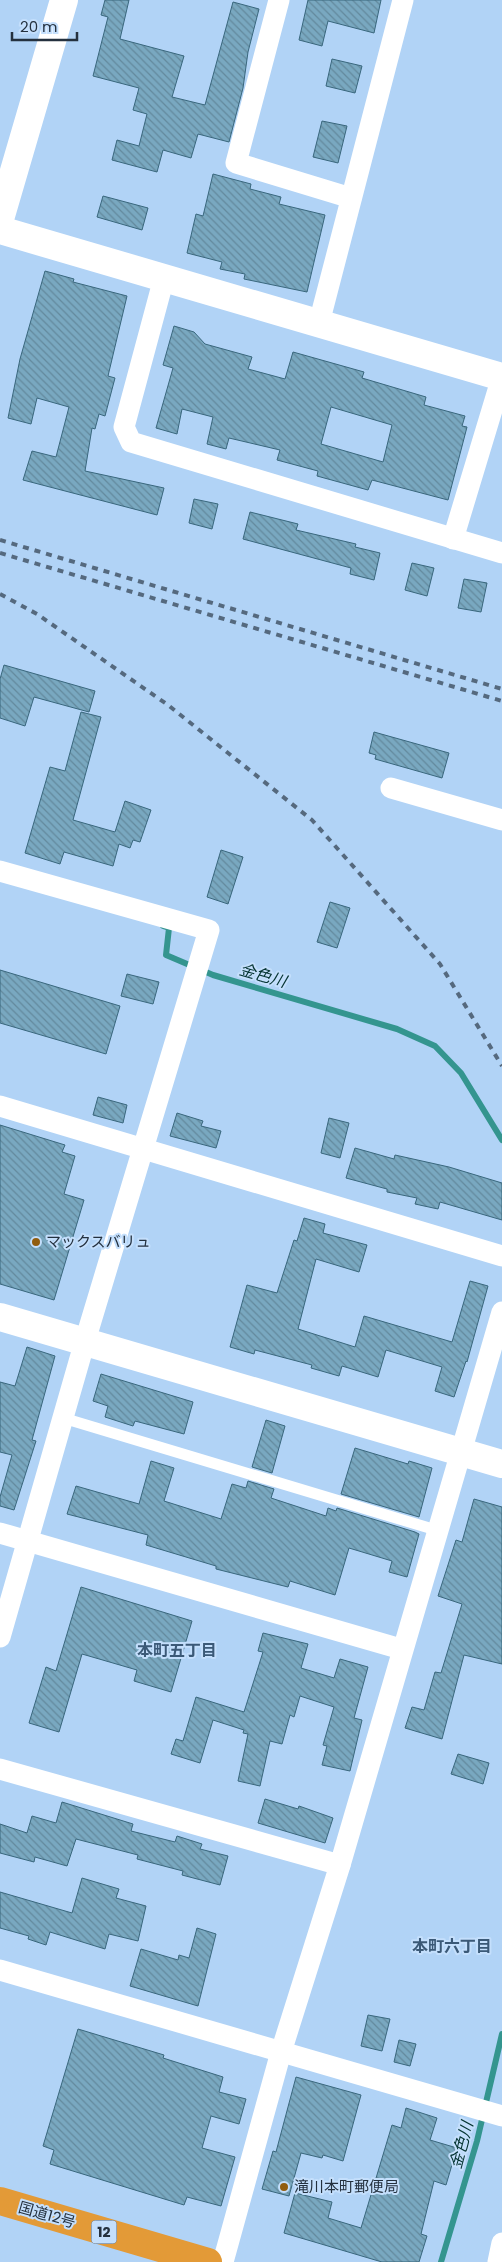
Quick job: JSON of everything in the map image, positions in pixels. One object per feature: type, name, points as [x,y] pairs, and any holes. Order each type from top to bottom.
[{"type":"highway","name":"国道12号","points":[[0,2201],[208,2262]]},
{"type":"street","points":[[0,219],[64,0]]},
{"type":"street","points":[[279,0],[236,163],[352,198]]},
{"type":"street","points":[[319,323],[403,0]]},
{"type":"street","points":[[0,230],[502,377],[453,539]]},
{"type":"street","points":[[164,278],[124,427],[131,442],[502,553]]},
{"type":"street","points":[[391,788],[502,820]]},
{"type":"street","points":[[0,871],[209,930],[85,1341],[29,1542],[0,1637]]},
{"type":"street","points":[[0,1106],[502,1256]]},
{"type":"street","points":[[223,2262],[281,2052],[340,1865],[401,1649],[502,1312]]},
{"type":"street","points":[[0,1317],[502,1464]]},
{"type":"street","points":[[0,1534],[401,1649]]},
{"type":"street","points":[[0,1769],[340,1865]]},
{"type":"street","points":[[0,1970],[502,2116]]},
{"type":"street","points":[[498,2262],[502,2243]]},
{"type":"lane","points":[[63,1418],[436,1530]]},
{"type":"building","points":[[105,0],[129,0],[120,39],[184,56],[172,97],[205,105],[233,2],[259,9],[248,52],[243,88],[229,142],[198,134],[191,158],[163,150],[157,172],[112,160],[117,140],[139,146],[147,114],[133,110],[139,88],[93,76],[108,17],[101,15]]},
{"type":"building","points":[[308,0],[381,0],[374,33],[328,21],[322,46],[299,40]]},
{"type":"building","points":[[332,59],[362,66],[355,93],[326,86]]},
{"type":"building","points":[[322,121],[347,126],[338,163],[313,157]]},
{"type":"building","points":[[213,174],[251,184],[250,189],[281,197],[279,204],[325,215],[307,292],[244,279],[245,274],[220,269],[222,262],[187,253],[196,214],[203,216]]},
{"type":"building","points":[[103,196],[148,208],[142,230],[97,217]]},
{"type":"building","points":[[45,271],[74,279],[73,282],[127,296],[108,376],[115,378],[105,416],[99,414],[95,429],[92,428],[85,471],[164,488],[157,515],[23,480],[32,451],[56,457],[69,407],[37,398],[31,424],[8,418],[20,359]]},
{"type":"building","points":[[174,326],[194,332],[205,344],[252,357],[248,369],[285,379],[293,352],[364,372],[362,378],[426,397],[424,405],[465,416],[462,426],[467,427],[448,500],[372,480],[368,490],[317,476],[318,471],[277,460],[280,450],[229,438],[226,449],[207,444],[213,417],[182,409],[177,434],[156,428],[173,368],[163,365]],"holes":[[[331,407],[392,425],[383,462],[321,444]]]},
{"type":"building","points":[[194,499],[218,504],[212,529],[189,523]]},
{"type":"building","points":[[250,512],[298,524],[296,530],[356,544],[355,547],[380,553],[374,580],[350,574],[351,568],[243,539]]},
{"type":"building","points":[[412,563],[434,568],[427,596],[405,590]]},
{"type":"building","points":[[464,579],[487,583],[481,612],[458,608]]},
{"type":"building","points":[[4,665],[95,691],[89,712],[34,697],[25,726],[0,718],[0,679]]},
{"type":"building","points":[[81,712],[101,717],[73,820],[115,832],[125,801],[151,810],[140,842],[133,840],[130,848],[119,844],[113,866],[64,852],[60,864],[25,853],[50,767],[65,771]]},
{"type":"building","points":[[374,732],[449,753],[442,778],[375,759],[376,755],[369,753]]},
{"type":"building","points":[[221,850],[243,857],[228,904],[207,897]]},
{"type":"building","points":[[330,902],[350,908],[337,948],[317,942]]},
{"type":"building","points":[[0,970],[120,1006],[106,1054],[0,1023]]},
{"type":"building","points":[[127,974],[159,982],[153,1004],[121,996]]},
{"type":"building","points":[[98,1097],[127,1105],[123,1123],[93,1115]]},
{"type":"building","points":[[177,1113],[203,1121],[201,1126],[221,1131],[216,1148],[170,1136]]},
{"type":"building","points":[[329,1118],[349,1123],[340,1158],[321,1153]]},
{"type":"building","name":"マックスバリュ","points":[[0,1125],[65,1145],[62,1152],[75,1156],[64,1194],[84,1200],[54,1300],[0,1284]]},
{"type":"building","points":[[355,1148],[394,1159],[395,1155],[449,1167],[502,1183],[502,1220],[440,1202],[438,1209],[415,1204],[417,1198],[387,1192],[387,1189],[346,1178]]},
{"type":"building","points":[[304,1218],[325,1224],[323,1233],[367,1245],[359,1272],[316,1259],[298,1329],[355,1347],[364,1316],[452,1342],[470,1281],[488,1286],[467,1362],[454,1397],[435,1391],[442,1367],[386,1350],[378,1377],[342,1366],[339,1376],[311,1368],[312,1365],[255,1350],[254,1354],[230,1347],[247,1285],[277,1293],[294,1240],[297,1241]]},
{"type":"building","points":[[27,1347],[55,1356],[32,1440],[36,1441],[14,1510],[0,1506],[0,1497],[12,1455],[0,1452],[0,1382],[15,1386]]},
{"type":"building","points":[[101,1374],[193,1402],[184,1434],[135,1421],[133,1426],[105,1417],[108,1406],[93,1401]]},
{"type":"building","points":[[266,1420],[285,1426],[272,1473],[252,1467]]},
{"type":"building","points":[[355,1448],[408,1464],[409,1461],[432,1468],[419,1517],[341,1494]]},
{"type":"building","points":[[151,1461],[174,1468],[164,1501],[221,1519],[232,1484],[246,1488],[248,1481],[274,1489],[271,1498],[326,1516],[328,1508],[336,1511],[337,1508],[415,1532],[419,1534],[407,1577],[389,1572],[392,1561],[349,1548],[335,1595],[290,1581],[288,1587],[216,1569],[216,1566],[146,1545],[148,1535],[67,1514],[76,1486],[139,1504]]},
{"type":"building","points":[[474,1499],[502,1507],[502,1664],[464,1655],[442,1739],[405,1728],[412,1707],[424,1710],[435,1672],[441,1673],[462,1604],[438,1596],[456,1540],[462,1542]]},
{"type":"building","points":[[81,1587],[192,1621],[171,1692],[134,1681],[137,1670],[82,1654],[59,1732],[29,1723],[46,1667],[56,1671]]},
{"type":"building","points":[[263,1633],[308,1644],[301,1668],[334,1678],[340,1659],[368,1667],[354,1718],[362,1720],[350,1771],[322,1765],[327,1746],[323,1745],[334,1707],[300,1696],[294,1717],[290,1715],[282,1744],[270,1741],[260,1786],[238,1781],[248,1734],[243,1733],[244,1730],[213,1720],[200,1763],[171,1754],[176,1739],[183,1741],[196,1697],[244,1712],[263,1652],[258,1651]]},
{"type":"building","points":[[458,1754],[489,1763],[483,1784],[451,1774]]},
{"type":"building","points":[[265,1799],[298,1809],[299,1806],[333,1818],[325,1843],[258,1823]]},
{"type":"building","points":[[62,1802],[133,1824],[131,1831],[175,1842],[177,1836],[202,1844],[200,1849],[228,1856],[220,1885],[182,1875],[183,1871],[137,1859],[138,1855],[76,1839],[67,1866],[35,1857],[34,1862],[0,1853],[0,1824],[27,1833],[32,1816],[56,1823]]},
{"type":"building","points":[[82,1878],[119,1889],[116,1898],[146,1906],[138,1941],[109,1934],[105,1949],[50,1932],[46,1945],[28,1939],[29,1936],[0,1928],[0,1892],[72,1913]]},
{"type":"building","points":[[197,1928],[216,1934],[198,2006],[130,1986],[141,1949],[178,1960],[179,1955],[189,1958]]},
{"type":"building","points":[[368,2015],[390,2019],[382,2051],[361,2046]]},
{"type":"building","points":[[78,2029],[164,2055],[163,2058],[223,2077],[219,2092],[246,2099],[239,2124],[211,2116],[202,2148],[235,2157],[221,2206],[187,2197],[184,2205],[50,2164],[54,2150],[43,2146]]},
{"type":"building","points":[[399,2040],[416,2044],[410,2066],[394,2062]]},
{"type":"building","points":[[296,2077],[361,2095],[343,2161],[323,2155],[322,2158],[301,2153],[289,2196],[262,2189],[273,2151],[276,2152]]},
{"type":"building","points":[[406,2108],[437,2118],[430,2140],[457,2148],[446,2185],[434,2181],[421,2234],[427,2236],[419,2262],[382,2262],[284,2233],[295,2193],[332,2202],[328,2218],[361,2228],[392,2125],[401,2128]]},
{"type":"waterway","name":"金色川","points":[[163,926],[169,928],[166,955],[213,975],[397,1029],[435,1046],[461,1073],[502,1140]]},
{"type":"waterway","name":"金色川","points":[[441,2262],[477,2141],[502,2034]]},
{"type":"railway","points":[[0,540],[502,689]]},
{"type":"railway","points":[[0,553],[502,701]]},
{"type":"railway","points":[[0,594],[37,614],[168,705],[312,820],[440,964],[502,1066]]},
{"type":"place","name":"マックスバリュ","points":[[36,1242]]},
{"type":"place","name":"滝川本町郵便局","points":[[284,2187]]},
{"type":"district","name":"本町五丁目","points":[[177,1650]]},
{"type":"district","name":"本町六丁目","points":[[452,1946]]}]
